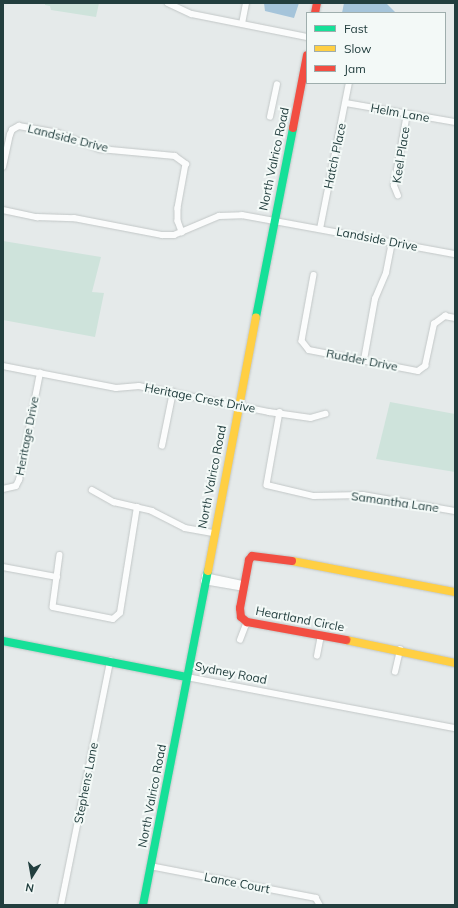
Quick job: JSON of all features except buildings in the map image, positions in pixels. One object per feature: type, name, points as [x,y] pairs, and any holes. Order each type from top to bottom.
[{"type":"street","points":[[168,3],[192,14],[306,37]]},
{"type":"street","points":[[242,24],[246,3]]},
{"type":"street","name":"North Valrico Road","points":[[142,905],[187,676],[204,578],[306,60]]},
{"type":"street","name":"Hatch Place","points":[[320,229],[350,84]]},
{"type":"street","points":[[270,117],[277,85]]},
{"type":"street","name":"Helm Lane","points":[[346,103],[455,122]]},
{"type":"street","name":"Keel Place","points":[[398,196],[394,186],[407,114]]},
{"type":"street","name":"Landside Drive","points":[[3,167],[10,135],[12,130],[19,126],[58,133],[100,149],[176,156],[186,164],[178,208],[178,221],[182,232]]},
{"type":"street","name":"Landside Drive","points":[[3,210],[37,217],[74,218],[162,235],[182,232],[219,216],[242,215],[455,254]]},
{"type":"street","points":[[364,360],[375,299],[386,273],[392,242]]},
{"type":"street","name":"Rudder Drive","points":[[314,275],[302,341],[309,350],[418,371],[425,366],[434,324],[445,316],[455,318]]},
{"type":"street","name":"Heritage Crest Drive","points":[[3,366],[116,388],[139,386],[238,406],[311,418],[325,414]]},
{"type":"street","name":"Heritage Drive","points":[[3,488],[16,486],[19,480],[40,373]]},
{"type":"street","points":[[162,446],[173,392]]},
{"type":"street","name":"Samantha Lane","points":[[280,412],[267,485],[314,496],[363,495],[455,511]]},
{"type":"street","points":[[92,490],[114,502],[152,510],[184,528],[213,533]]},
{"type":"street","points":[[60,555],[53,608],[113,619],[120,612],[137,507]]},
{"type":"street","name":"Heartland Circle","points":[[455,592],[260,555],[252,556],[249,560],[240,608],[241,618],[247,622],[400,650],[455,663]]},
{"type":"street","points":[[3,567],[57,577]]},
{"type":"street","points":[[204,578],[244,586]]},
{"type":"street","points":[[240,640],[247,622]]},
{"type":"street","points":[[317,656],[321,635]]},
{"type":"street","name":"Sydney Road","points":[[3,641],[455,728]]},
{"type":"street","points":[[395,672],[400,650]]},
{"type":"street","name":"Stephens Lane","points":[[61,905],[110,661]]},
{"type":"street","name":"Lance Court","points":[[150,866],[316,898],[320,905]]},
{"type":"green space","points":[[45,3],[99,3],[96,17],[51,10],[50,6],[45,5]]},
{"type":"green space","points":[[3,241],[101,257],[92,292],[104,293],[95,337],[3,320]]},
{"type":"green space","points":[[390,402],[455,414],[455,472],[376,459]]},
{"type":"water","points":[[264,3],[299,3],[294,18],[265,11]]},
{"type":"water","points":[[344,3],[386,3],[395,12],[342,12]]},
{"type":"traffic: fast","points":[[256,317],[293,128]]},
{"type":"traffic: fast","points":[[143,905],[208,571]]},
{"type":"traffic: fast","points":[[3,641],[187,677]]},
{"type":"traffic: slow","points":[[208,571],[256,317]]},
{"type":"traffic: slow","points":[[292,561],[455,592]]},
{"type":"traffic: slow","points":[[346,640],[455,663]]},
{"type":"traffic: jam","points":[[315,12],[317,3]]},
{"type":"traffic: jam","points":[[293,128],[306,60]]},
{"type":"traffic: jam","points":[[292,561],[252,556],[249,560],[240,608],[241,617],[247,622],[346,640]]}]
